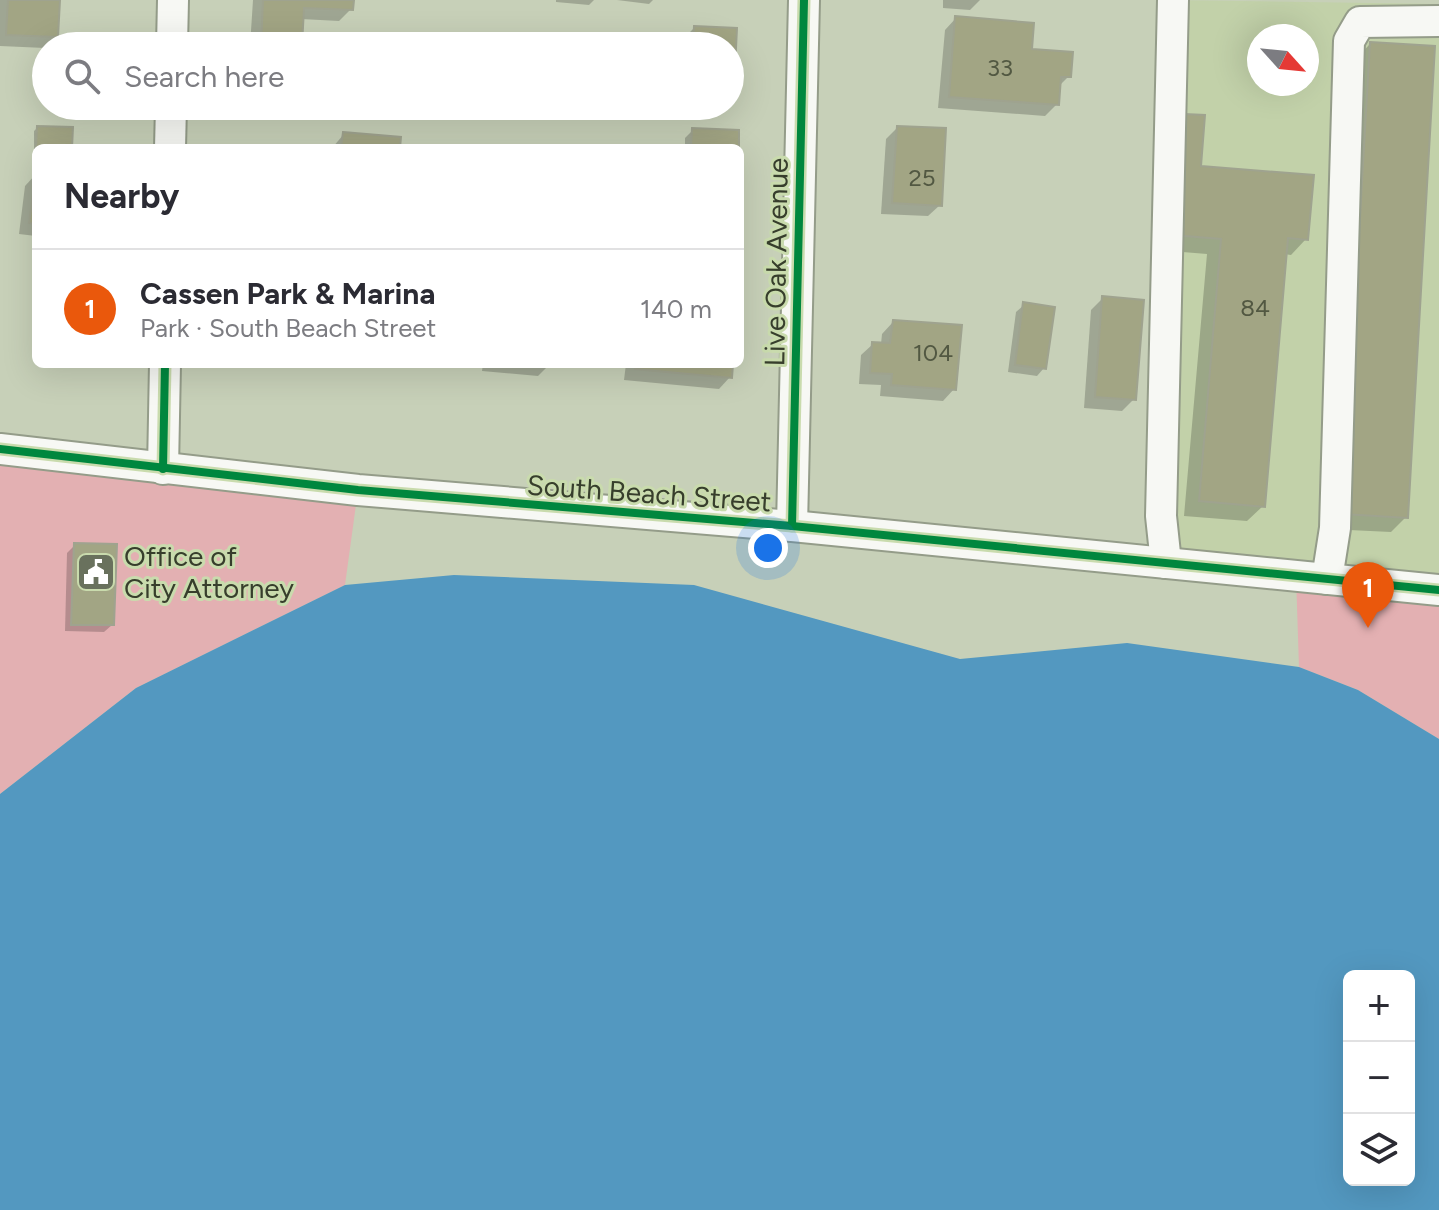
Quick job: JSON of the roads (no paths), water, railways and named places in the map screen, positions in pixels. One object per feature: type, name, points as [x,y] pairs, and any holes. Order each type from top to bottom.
[{"type":"street","points":[[172,32],[173,0]]},
{"type":"street","name":"Live Oak Avenue","points":[[792,526],[804,0]]},
{"type":"street","points":[[1166,563],[1161,516],[1173,0]]},
{"type":"street","points":[[1327,579],[1335,528],[1349,41],[1360,22],[1439,21]]},
{"type":"street","points":[[170,144],[171,120]]},
{"type":"street","points":[[163,469],[165,368]]},
{"type":"street","name":"South Beach Street","points":[[0,449],[498,503],[792,526],[1439,590]]},
{"type":"water","points":[[454,575],[694,585],[960,659],[1127,643],[1299,667],[1358,690],[1439,739],[1439,1210],[0,1210],[0,794],[136,688],[345,585]]},
{"type":"place","name":"Office of City Attorney","points":[[96,572]]},
{"type":"place","name":"Cassen Park & Marina","points":[[1368,628]]}]
